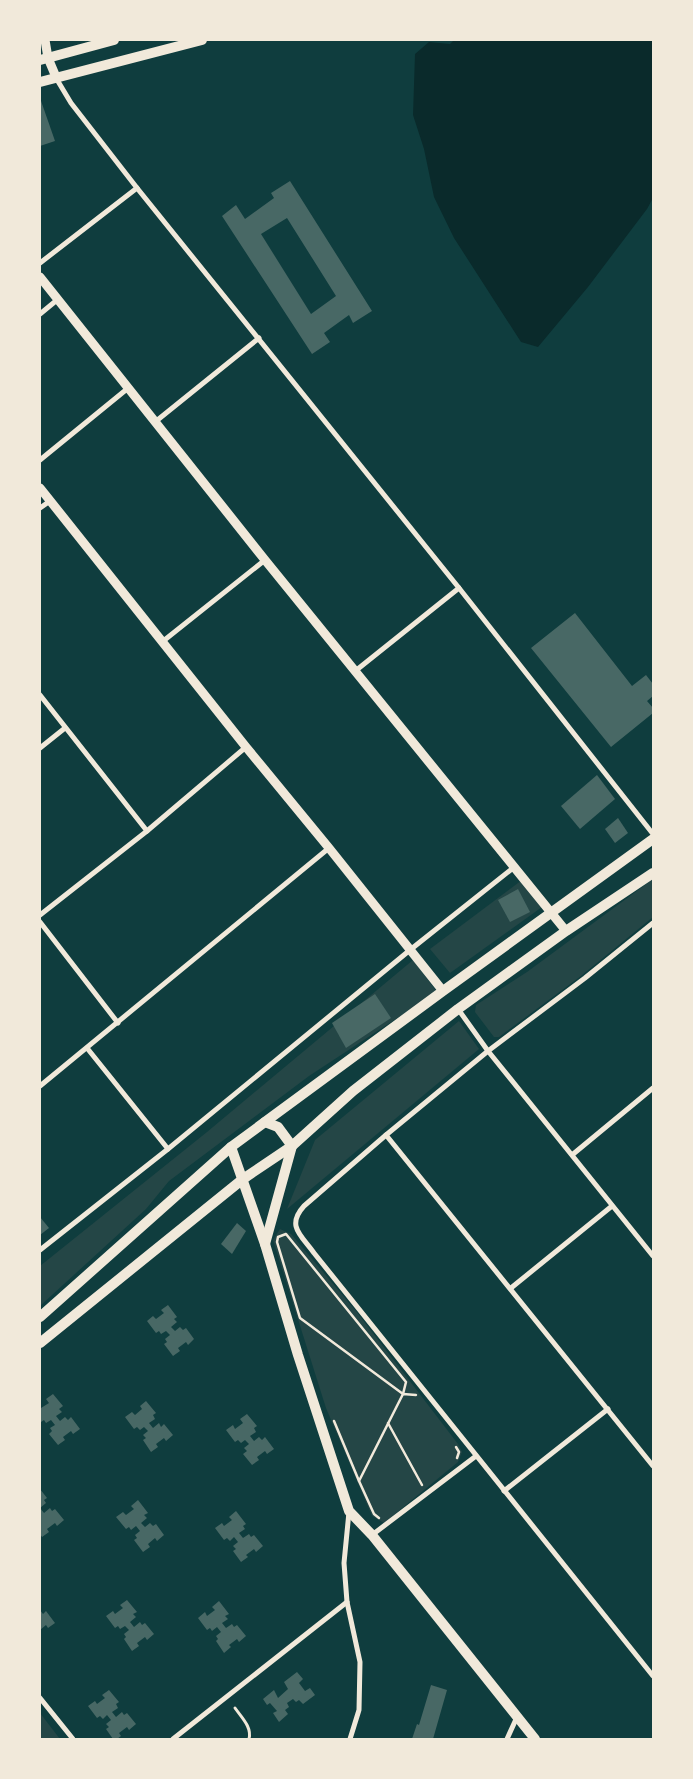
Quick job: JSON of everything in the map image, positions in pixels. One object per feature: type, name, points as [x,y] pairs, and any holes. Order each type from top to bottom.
[{"type":"main road","points":[[44,59],[114,40]]},
{"type":"main road","points":[[40,82],[202,40]]},
{"type":"main road","points":[[40,1317],[232,1147],[653,839]]},
{"type":"main road","points":[[40,1343],[243,1178],[292,1146],[353,1091],[458,1009],[653,873]]},
{"type":"main road","points":[[265,1122],[278,1127],[292,1146]]},
{"type":"main road","points":[[265,1244],[292,1146]]},
{"type":"main road","points":[[232,1147],[265,1244],[298,1355],[349,1511],[372,1535],[535,1739]]},
{"type":"street","points":[[45,40],[44,59],[71,103],[136,188],[259,338],[653,834]]},
{"type":"street","points":[[40,263],[136,188]]},
{"type":"street","points":[[40,277],[264,560],[566,932]]},
{"type":"street","points":[[40,314],[57,300]]},
{"type":"street","points":[[154,422],[259,338]]},
{"type":"street","points":[[40,460],[127,389]]},
{"type":"street","points":[[40,488],[443,991]]},
{"type":"street","points":[[40,508],[50,501]]},
{"type":"street","points":[[162,642],[264,560]]},
{"type":"street","points":[[354,672],[459,588]]},
{"type":"street","points":[[40,695],[147,831]]},
{"type":"street","points":[[40,748],[65,728]]},
{"type":"street","points":[[40,916],[147,831],[246,747]]},
{"type":"street","points":[[40,1086],[329,848]]},
{"type":"street","points":[[40,1250],[168,1149],[513,868]]},
{"type":"street","points":[[40,922],[118,1022]]},
{"type":"street","points":[[653,923],[585,978],[488,1051],[386,1135],[311,1199],[295,1217],[294,1224],[476,1456],[653,1676]]},
{"type":"street","points":[[458,1009],[488,1051],[653,1256]]},
{"type":"street","points":[[87,1048],[168,1149]]},
{"type":"street","points":[[572,1155],[653,1088]]},
{"type":"street","points":[[386,1135],[653,1466]]},
{"type":"street","points":[[511,1288],[612,1206]]},
{"type":"street","points":[[504,1490],[608,1409]]},
{"type":"street","points":[[372,1535],[476,1456]]},
{"type":"street","points":[[349,1511],[344,1563],[348,1602],[360,1662],[359,1710],[350,1739]]},
{"type":"street","points":[[173,1739],[348,1602]]},
{"type":"street","points":[[40,1698],[73,1739]]},
{"type":"street","points":[[507,1739],[517,1717]]},
{"type":"lane","points":[[235,1708],[249,1726],[251,1734],[249,1739]]},
{"type":"path","points":[[302,1324],[277,1242],[278,1238],[286,1234],[406,1382],[403,1394],[359,1481]]},
{"type":"path","points":[[300,1318],[403,1394],[416,1395]]},
{"type":"path","points":[[332,1417],[374,1514],[381,1519],[384,1518]]},
{"type":"path","points":[[388,1423],[423,1487],[430,1481]]},
{"type":"path","points":[[450,1463],[457,1458],[459,1452],[456,1446]]},
{"type":"shaded area","points":[[454,40],[653,40],[653,198],[647,209],[588,287],[538,347],[521,342],[454,238],[434,197],[424,149],[413,115],[415,54],[429,42],[450,44]]},
{"type":"shaded area","points":[[653,879],[653,917],[581,976],[499,1037],[494,1037],[475,1012],[476,1005],[527,972]]},
{"type":"shaded area","points":[[522,880],[542,907],[450,973],[430,949]]},
{"type":"shaded area","points":[[413,960],[437,992],[309,1076],[169,1181],[146,1209],[40,1306],[40,1266],[207,1132]]},
{"type":"shaded area","points":[[459,1021],[479,1049],[287,1209],[315,1140]]},
{"type":"shaded area","points":[[280,1229],[291,1234],[356,1311],[458,1444],[462,1452],[458,1462],[384,1523],[372,1516],[326,1408],[273,1240]]},
{"type":"shaded area","points":[[40,1713],[60,1739],[40,1739]]},
{"type":"building","points":[[40,98],[55,141],[40,146]]},
{"type":"building","points":[[290,181],[372,311],[353,323],[349,315],[324,333],[330,342],[312,354],[222,216],[236,205],[245,219],[274,198],[271,193]],"holes":[[[287,218],[336,296],[311,314],[261,234]]]},
{"type":"building","points":[[575,613],[632,686],[646,675],[653,684],[653,696],[647,701],[653,708],[653,713],[611,747],[531,648]]},
{"type":"building","points":[[597,775],[615,799],[580,829],[561,806]]},
{"type":"building","points":[[618,818],[628,833],[615,843],[605,829]]},
{"type":"building","points":[[518,889],[530,912],[510,922],[498,900]]},
{"type":"building","points":[[375,994],[391,1018],[346,1048],[332,1023]]},
{"type":"building","points":[[40,1217],[49,1228],[40,1235]]},
{"type":"building","points":[[237,1223],[246,1231],[232,1254],[221,1244]]},
{"type":"building","points":[[168,1305],[177,1317],[174,1319],[177,1322],[171,1327],[175,1331],[180,1327],[183,1330],[186,1328],[194,1339],[188,1345],[186,1342],[178,1348],[180,1351],[173,1356],[164,1344],[167,1342],[165,1339],[170,1335],[166,1331],[161,1334],[159,1331],[156,1333],[147,1321],[153,1316],[156,1319],[164,1313],[161,1310]]},
{"type":"building","points":[[53,1394],[63,1406],[59,1409],[62,1412],[56,1416],[60,1421],[65,1417],[68,1420],[71,1417],[80,1429],[73,1434],[71,1431],[63,1437],[65,1440],[58,1445],[49,1434],[52,1431],[50,1428],[55,1425],[51,1420],[46,1423],[44,1420],[40,1421],[40,1407],[49,1403],[46,1399]]},
{"type":"building","points":[[146,1401],[156,1413],[153,1415],[155,1419],[149,1423],[153,1428],[159,1423],[161,1427],[164,1424],[173,1435],[166,1441],[164,1438],[156,1444],[158,1447],[151,1452],[143,1440],[146,1438],[143,1435],[148,1431],[144,1427],[140,1430],[137,1427],[134,1429],[125,1417],[132,1412],[135,1415],[142,1409],[140,1406]]},
{"type":"building","points":[[247,1414],[257,1426],[254,1428],[256,1432],[250,1436],[254,1441],[259,1437],[262,1440],[265,1437],[274,1449],[267,1454],[265,1451],[257,1457],[259,1460],[252,1465],[243,1454],[247,1451],[244,1448],[249,1444],[245,1440],[241,1443],[238,1440],[235,1442],[226,1430],[233,1425],[235,1429],[243,1423],[240,1419]]},
{"type":"building","points":[[40,1489],[47,1498],[44,1500],[46,1503],[40,1508]]},
{"type":"building","points":[[138,1500],[148,1513],[144,1515],[147,1518],[141,1523],[145,1527],[150,1523],[153,1526],[156,1524],[164,1535],[157,1541],[155,1538],[148,1544],[150,1547],[143,1552],[134,1540],[137,1538],[135,1535],[140,1531],[136,1526],[131,1530],[129,1527],[126,1529],[116,1517],[123,1512],[126,1515],[134,1509],[131,1506]]},
{"type":"building","points":[[40,1508],[44,1513],[50,1508],[52,1511],[55,1509],[64,1520],[57,1526],[55,1523],[47,1529],[49,1532],[42,1537],[40,1534]]},
{"type":"building","points":[[236,1511],[246,1524],[243,1526],[245,1529],[239,1533],[243,1538],[249,1534],[251,1537],[254,1535],[263,1546],[256,1552],[254,1549],[241,1562],[233,1551],[236,1549],[233,1546],[238,1542],[234,1537],[230,1541],[227,1538],[224,1540],[215,1528],[222,1523],[224,1526],[232,1520],[229,1517]]},
{"type":"building","points":[[127,1600],[137,1612],[133,1614],[136,1617],[130,1622],[134,1627],[140,1622],[142,1625],[145,1623],[154,1634],[147,1640],[145,1637],[137,1643],[139,1646],[132,1651],[124,1639],[126,1637],[124,1634],[129,1630],[125,1626],[120,1629],[118,1626],[115,1628],[106,1616],[113,1611],[115,1614],[123,1608],[120,1605]]},
{"type":"building","points":[[219,1601],[229,1614],[225,1616],[228,1619],[222,1623],[226,1628],[232,1624],[234,1627],[237,1625],[246,1636],[239,1642],[237,1639],[229,1645],[231,1647],[224,1653],[216,1641],[218,1639],[216,1636],[221,1632],[217,1627],[212,1631],[210,1628],[207,1630],[198,1618],[205,1612],[207,1616],[215,1610],[212,1607]]},
{"type":"building","points":[[40,1610],[43,1614],[46,1611],[55,1623],[48,1628],[46,1625],[40,1630]]},
{"type":"building","points":[[297,1672],[303,1679],[299,1683],[305,1691],[310,1688],[315,1695],[303,1704],[299,1700],[296,1702],[293,1699],[287,1703],[289,1707],[285,1710],[288,1714],[279,1722],[273,1713],[277,1711],[270,1703],[267,1705],[263,1699],[274,1690],[278,1698],[288,1689],[284,1682]]},
{"type":"building","points":[[431,1685],[447,1690],[433,1739],[412,1739],[417,1724],[419,1725]]},
{"type":"building","points":[[109,1690],[119,1702],[116,1704],[118,1708],[112,1712],[116,1717],[122,1712],[124,1715],[127,1713],[136,1724],[129,1730],[127,1727],[119,1733],[121,1736],[117,1739],[113,1739],[106,1729],[109,1727],[106,1724],[111,1720],[107,1715],[103,1719],[100,1716],[97,1718],[88,1706],[95,1701],[97,1704],[105,1698],[102,1695]]}]
